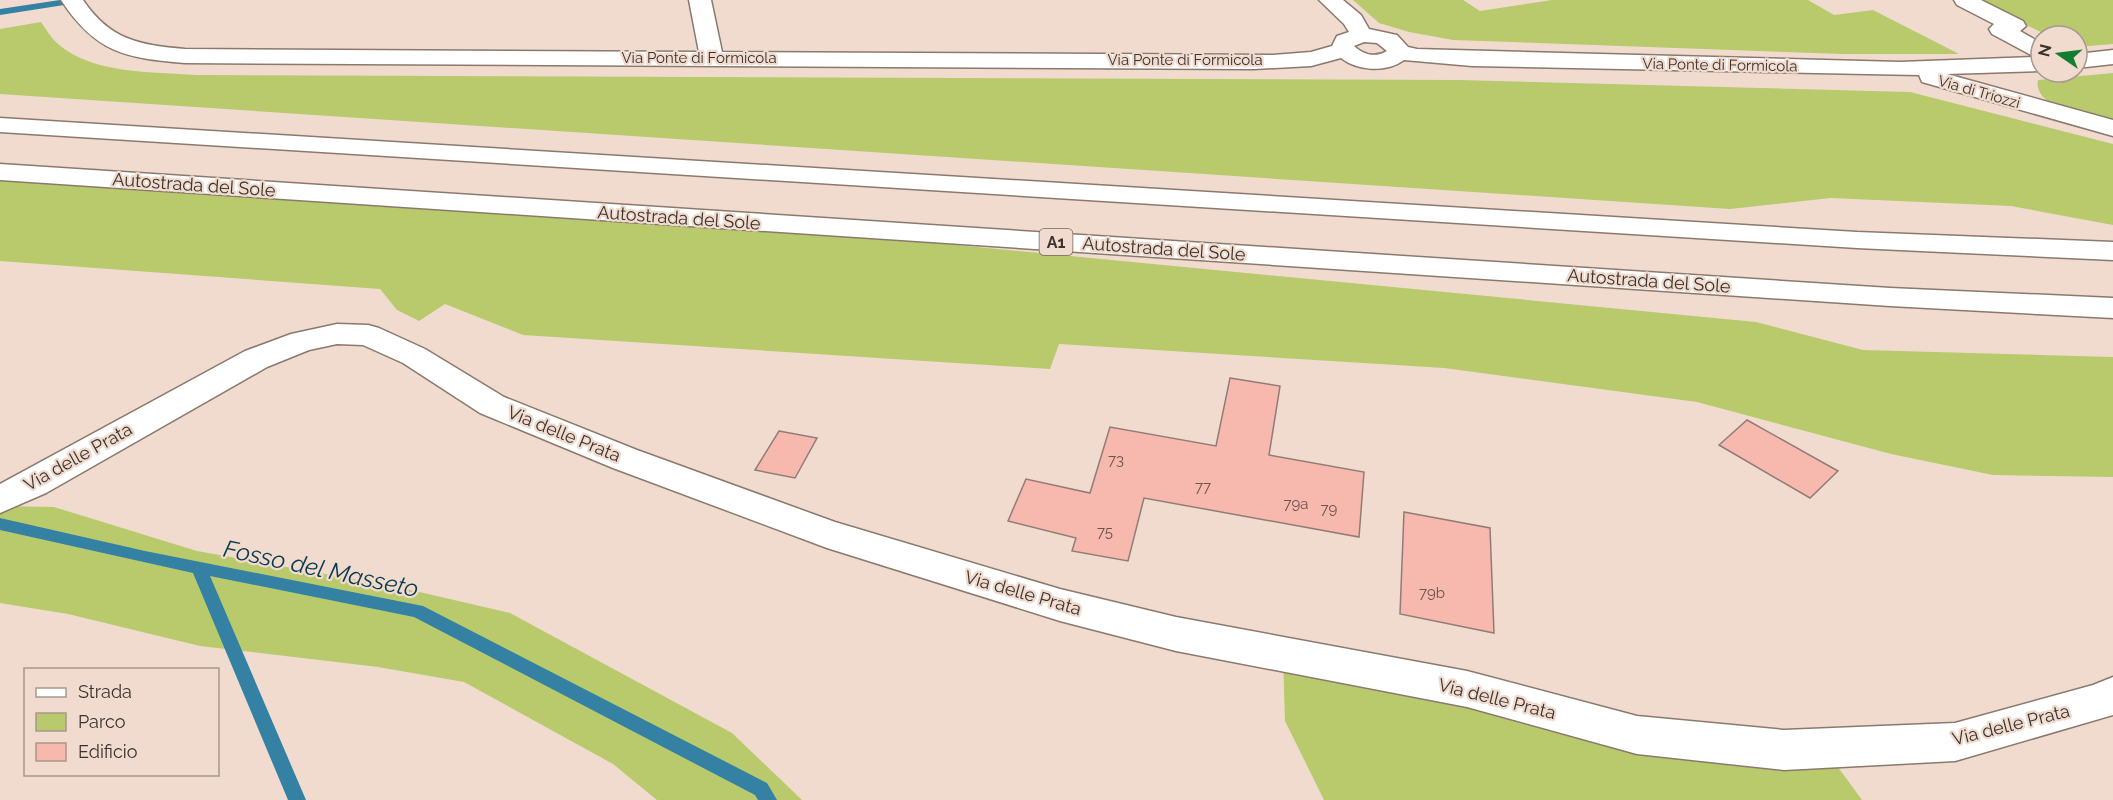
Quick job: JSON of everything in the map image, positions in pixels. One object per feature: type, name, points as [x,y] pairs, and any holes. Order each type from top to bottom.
[{"type":"main road","points":[[700,0],[712,58]]},
{"type":"main road","name":"Via Ponte di Formicola","points":[[1330,0],[1353,20],[1354,57],[1370,61],[1390,59],[1399,52],[1417,56],[1472,58],[1900,69],[2029,65]]},
{"type":"main road","points":[[1965,0],[2015,26],[2000,29],[2029,45]]},
{"type":"main road","name":"Via Ponte di Formicola","points":[[76,6],[97,33],[115,43],[145,52],[185,56],[1251,61],[1296,60],[1329,56],[1353,42]]},
{"type":"main road","points":[[2089,60],[2113,57]]},
{"type":"main road","name":"Via di Triozzi","points":[[2008,66],[2007,74],[2011,83],[2027,97],[2058,114]]},
{"type":"main road","name":"Via di Triozzi","points":[[1900,69],[2113,128]]},
{"type":"main road","points":[[0,125],[1845,240],[2113,251]]},
{"type":"main road","name":"Autostrada del Sole","points":[[0,172],[1879,296],[2113,308]]},
{"type":"main road","name":"Via delle Prata","points":[[0,499],[33,484],[256,359],[302,342],[337,334],[368,335],[414,356],[498,408],[625,459],[826,534],[1060,605],[1283,656],[1467,689],[1637,735],[1784,750],[1955,742],[2100,701],[2113,695]]},
{"type":"green space","points":[[1353,0],[1463,0],[1480,11],[1552,0],[1808,0],[1834,15],[1873,10],[1959,54],[1843,54],[1453,40],[1409,32],[1379,23]]},
{"type":"green space","points":[[1975,0],[2113,0],[2113,44],[2089,46],[2089,24],[2029,24],[2029,26]]},
{"type":"green space","points":[[41,22],[58,44],[88,61],[124,70],[196,75],[1459,80],[1910,92],[2113,144],[2113,225],[2011,206],[1831,198],[1730,209],[0,94],[0,29]]},
{"type":"green space","points":[[2113,73],[2113,121],[2066,110],[2044,98],[2039,90],[2038,84],[2089,84],[2089,75]]},
{"type":"green space","points":[[0,172],[665,217],[1756,322],[1863,350],[2113,357],[2113,477],[1993,475],[1891,454],[1697,402],[1444,368],[1059,344],[1050,369],[523,335],[445,304],[419,321],[397,310],[380,289],[0,261]]},
{"type":"green space","points":[[0,506],[54,507],[197,551],[398,587],[510,613],[732,733],[802,800],[657,800],[613,764],[464,682],[378,667],[200,646],[68,614],[0,603]]},
{"type":"green space","points":[[1283,656],[1824,748],[1862,800],[1324,800],[1285,721]]},
{"type":"building","points":[[1230,378],[1280,386],[1269,455],[1364,472],[1359,537],[1144,498],[1128,561],[1072,551],[1076,538],[1008,521],[1026,479],[1090,493],[1110,427],[1216,446]]},
{"type":"building","points":[[1747,420],[1838,471],[1810,498],[1719,445]]},
{"type":"building","points":[[779,431],[817,438],[795,478],[755,470]]},
{"type":"building","points":[[1404,512],[1490,528],[1494,633],[1400,614]]},
{"type":"waterway","points":[[0,12],[77,0]]},
{"type":"waterway","name":"Fosso del Masseto","points":[[0,524],[198,568]]},
{"type":"waterway","name":"Fosso del Masseto","points":[[198,568],[417,611],[761,789],[768,800]]},
{"type":"waterway","points":[[198,568],[297,800]]}]
